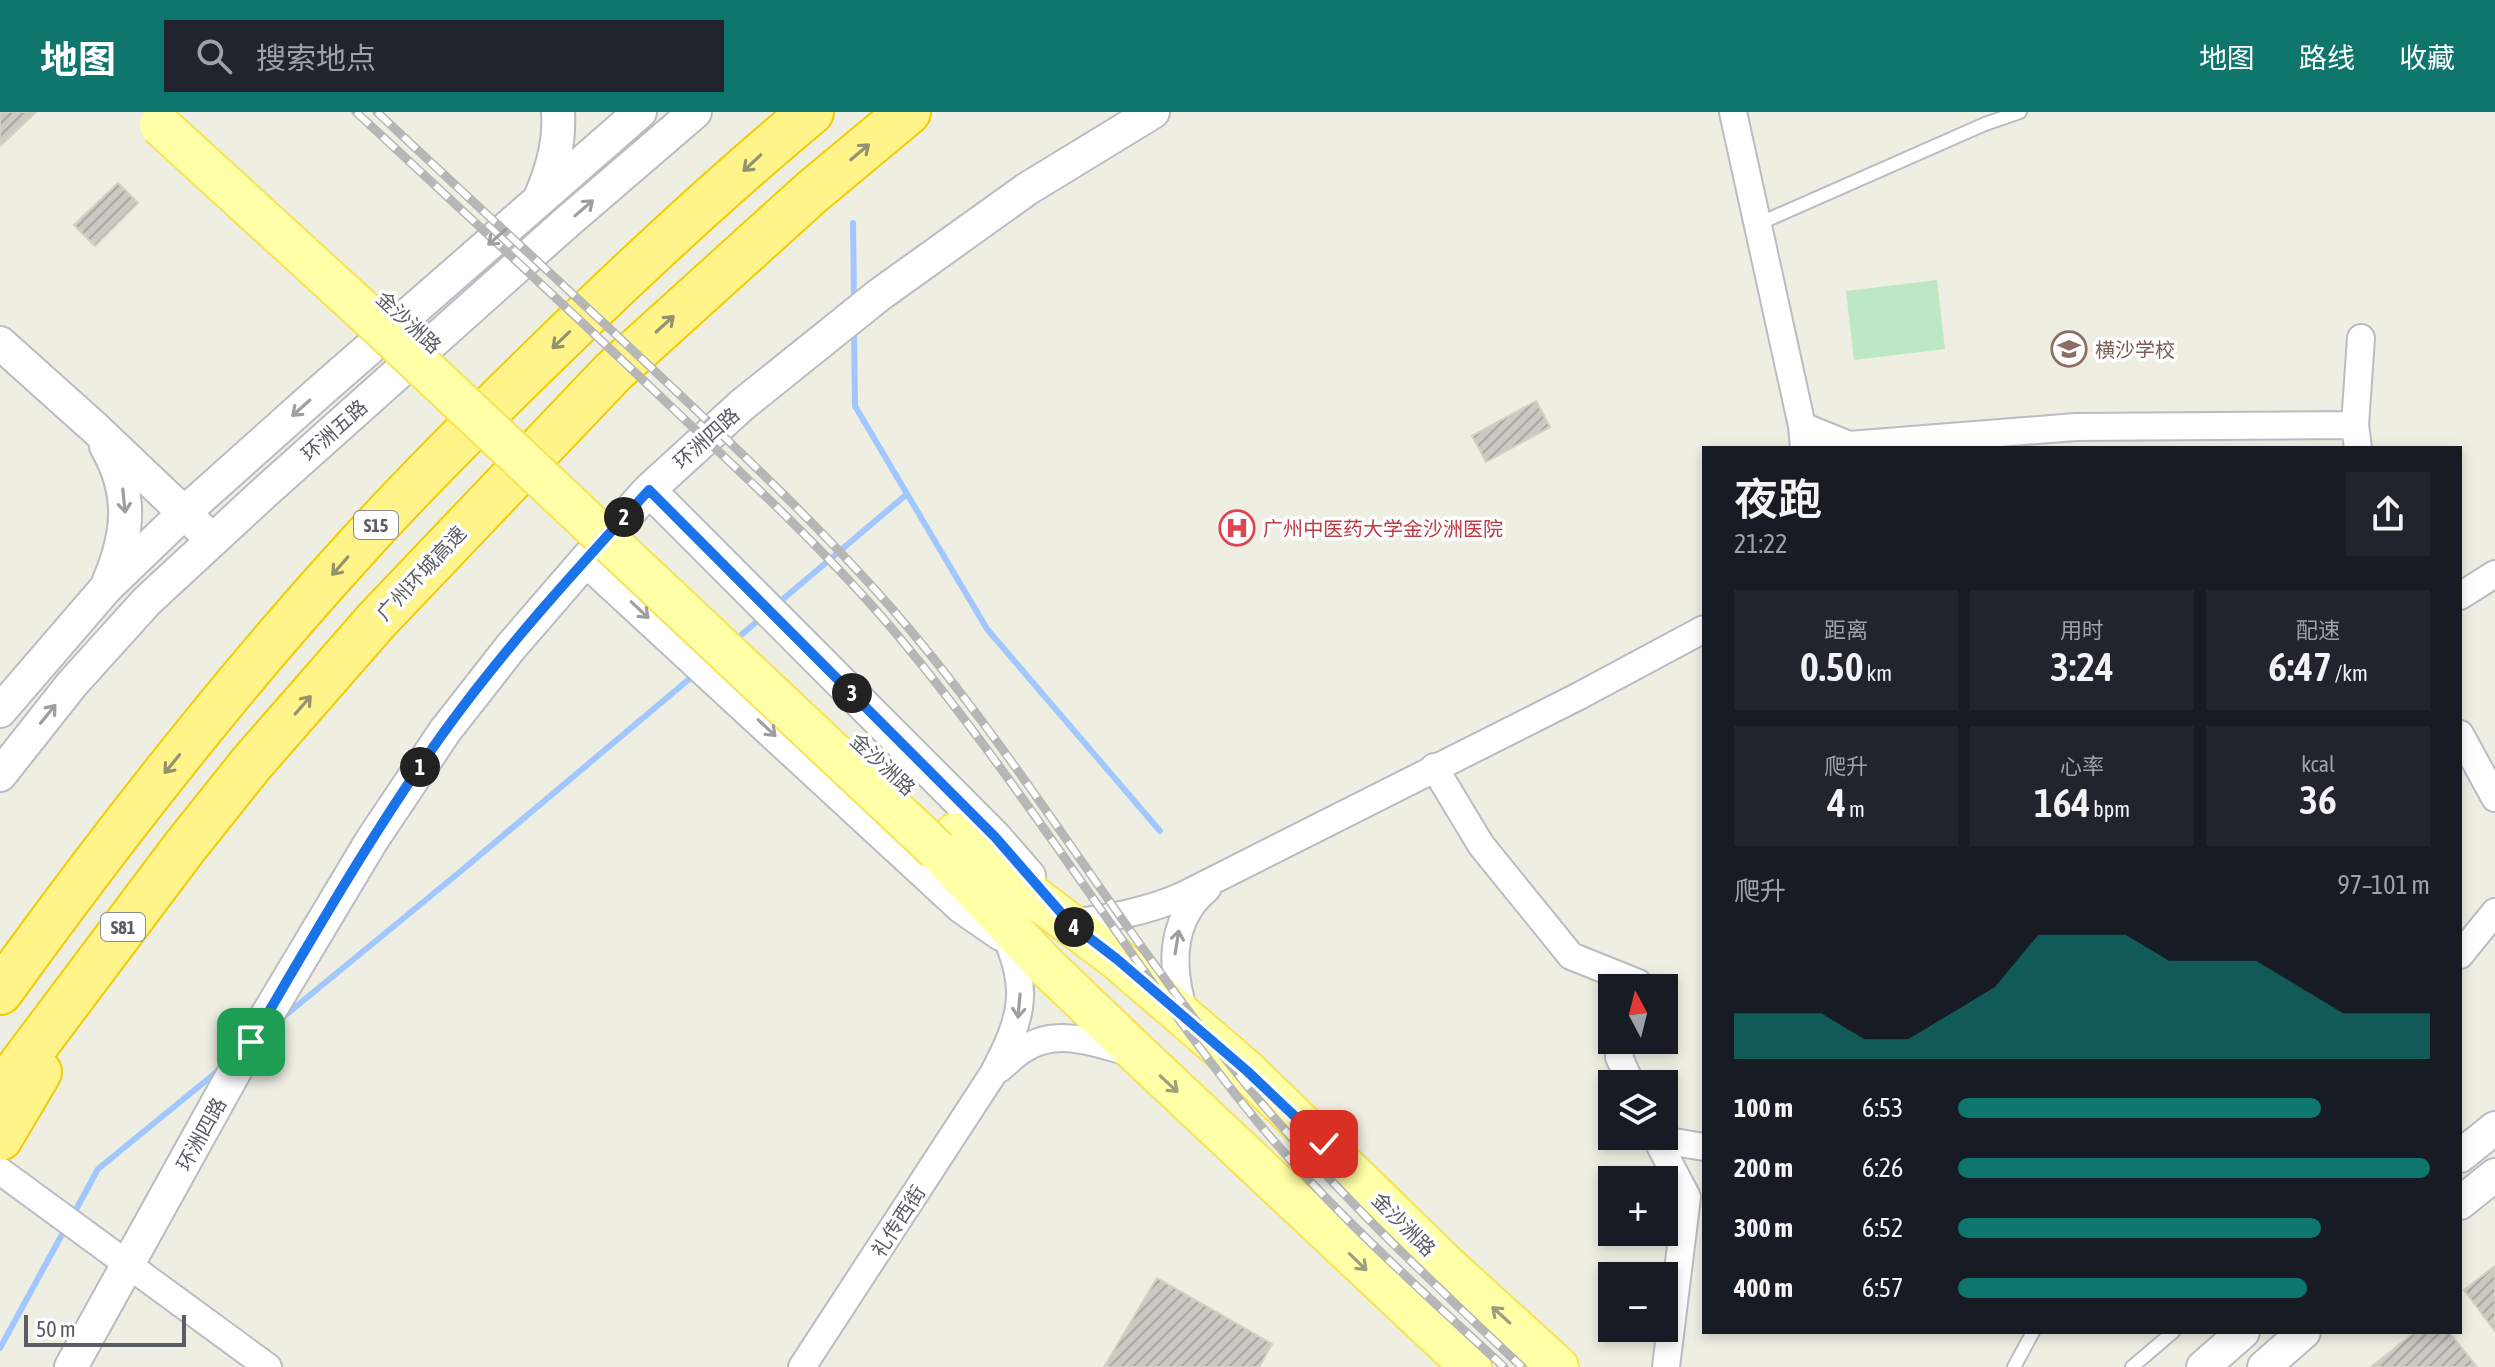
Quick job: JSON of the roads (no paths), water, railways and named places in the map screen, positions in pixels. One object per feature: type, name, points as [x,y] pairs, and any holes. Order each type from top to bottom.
[{"type":"highway","name":"S15","points":[[0,992],[171,765],[354,550],[425,473],[645,258],[811,112]]},
{"type":"highway","name":"广州环城高速","points":[[0,1093],[126,922],[251,764],[386,610],[613,372],[801,201],[908,112]]},
{"type":"highway","points":[[0,1138],[58,1040],[132,926],[198,832],[251,764]]},
{"type":"main road","name":"金沙洲路","points":[[164,116],[679,571],[946,841],[999,922],[1471,1367]]},
{"type":"main road","name":"金沙洲路","points":[[946,841],[997,868],[1186,1018],[1292,1113],[1448,1267],[1558,1367]]},
{"type":"street","points":[[538,202],[553,164],[558,112]]},
{"type":"street","name":"环洲五路","points":[[0,775],[104,648],[147,601],[567,222],[665,123],[695,112]]},
{"type":"street","name":"环洲四路","points":[[71,1367],[274,1003],[407,786],[468,700],[586,560],[649,490],[773,380],[879,295],[1027,189],[1153,112]]},
{"type":"street","points":[[1733,112],[1803,437],[1849,445],[2076,427],[2356,436],[2361,338]]},
{"type":"street","points":[[625,117],[665,123]]},
{"type":"street","name":"环洲五路","points":[[0,711],[106,588],[185,512],[538,202],[625,117]]},
{"type":"street","points":[[0,343],[212,540]]},
{"type":"street","points":[[96,429],[117,466],[125,509],[124,539],[106,588]]},
{"type":"street","points":[[649,490],[995,837],[1070,923],[1159,906],[1579,696],[1702,630]]},
{"type":"street","points":[[586,560],[962,907],[999,922],[1018,971],[1020,1009],[1016,1028],[993,1074]]},
{"type":"street","points":[[2462,595],[2495,574]]},
{"type":"street","points":[[2462,738],[2495,798]]},
{"type":"street","points":[[1434,767],[1481,845],[1571,956],[1616,974]]},
{"type":"street","points":[[1186,1018],[1178,995],[1175,970],[1179,927],[1200,894],[1222,876]]},
{"type":"street","points":[[2462,953],[2495,912]]},
{"type":"street","points":[[993,1074],[1024,1048],[1046,1038],[1092,1040],[1139,1055]]},
{"type":"street","name":"礼传西街","points":[[802,1367],[993,1074]]},
{"type":"street","points":[[2462,1154],[2495,1128]]},
{"type":"street","points":[[1678,1142],[1702,1147]]},
{"type":"street","points":[[1662,1150],[1687,1197],[1666,1367]]},
{"type":"street","points":[[0,1171],[268,1367]]},
{"type":"street","points":[[2462,1201],[2495,1175]]},
{"type":"street","points":[[2203,1367],[2241,1334]]},
{"type":"street","points":[[2264,1367],[2302,1334]]},
{"type":"lane","points":[[1758,224],[1985,124],[2020,112]]},
{"type":"lane","points":[[2014,1367],[2032,1334]]},
{"type":"lane","points":[[2132,1367],[2171,1334]]},
{"type":"waterway","points":[[853,223],[854,300]]},
{"type":"waterway","points":[[854,331],[855,406],[987,629],[1160,831]]},
{"type":"waterway","points":[[776,605],[907,494]]},
{"type":"waterway","points":[[733,642],[761,618]]},
{"type":"waterway","points":[[282,1018],[694,675]]},
{"type":"waterway","points":[[73,1215],[98,1169],[219,1070]]},
{"type":"waterway","points":[[0,1348],[65,1229]]},
{"type":"railway","points":[[356,112],[733,465],[809,539],[882,617],[1020,794],[1239,1099],[1333,1205],[1504,1367]]},
{"type":"railway","points":[[377,112],[735,447],[874,588],[984,724],[1179,998],[1254,1095],[1365,1216],[1522,1367]]},
{"type":"place","name":"横沙学校","points":[[2069,349]]},
{"type":"place","name":"广州中医药大学金沙洲医院","points":[[1237,528]]}]
